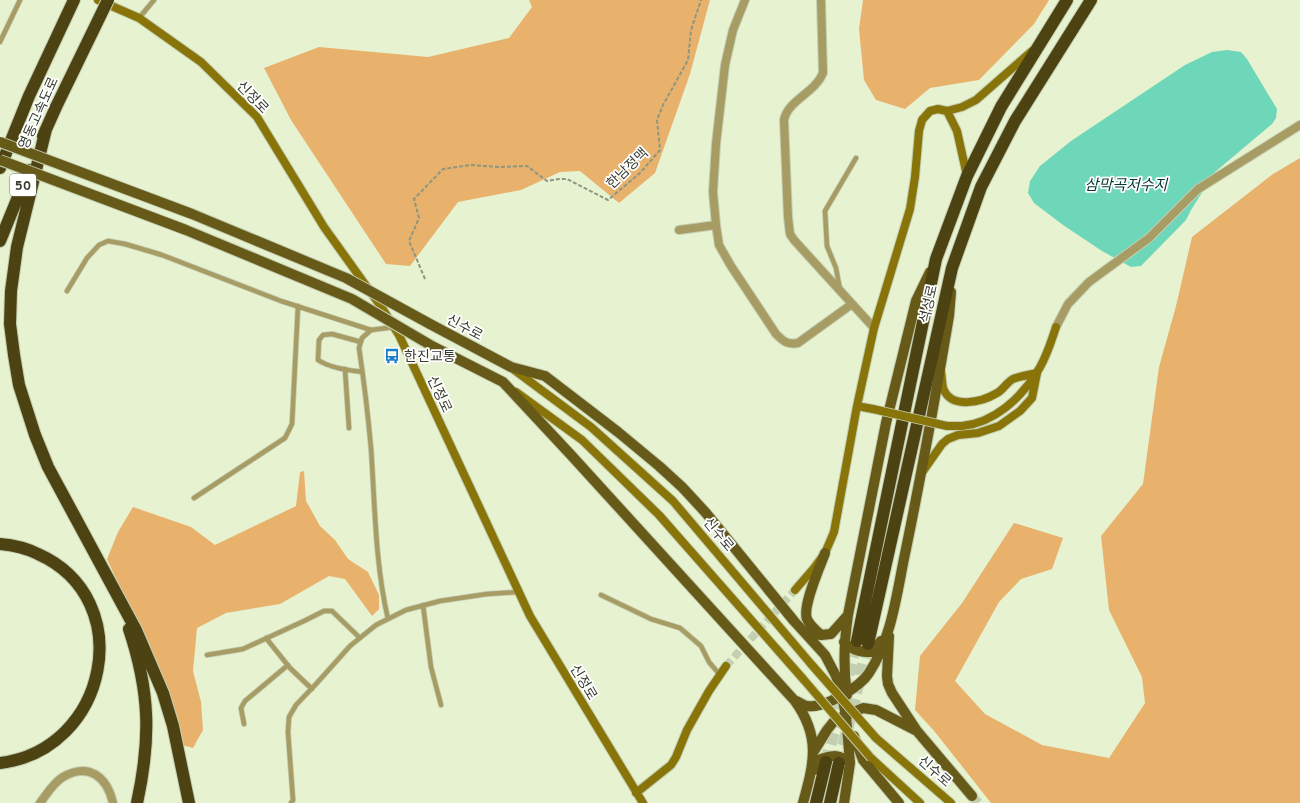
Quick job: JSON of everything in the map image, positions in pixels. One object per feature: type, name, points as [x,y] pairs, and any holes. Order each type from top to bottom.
[{"type":"highway","name":"영동고속도로","points":[[0,168],[29,96],[74,0]]},
{"type":"highway","name":"영동고속도로","points":[[0,241],[46,129],[108,0]]},
{"type":"highway","name":"석성로","points":[[1067,0],[1001,107],[967,176],[936,259],[862,642],[952,268],[981,187],[1014,121],[1090,0]]},
{"type":"highway","points":[[46,129],[16,254],[11,298],[10,324],[20,385],[27,412],[48,467],[136,630],[163,693],[174,733],[189,803]]},
{"type":"highway","points":[[0,544],[19,547],[47,558],[59,565],[70,575],[81,588],[95,619],[100,657],[94,687],[88,702],[71,726],[58,739],[33,755],[0,763]]},
{"type":"highway","points":[[113,588],[129,631],[140,668],[146,702],[147,736],[143,776],[138,803]]},
{"type":"highway","points":[[816,803],[826,762]]},
{"type":"highway","points":[[830,803],[845,763]]},
{"type":"main road","name":"신수로","points":[[0,142],[192,214],[346,278],[511,368]]},
{"type":"main road","points":[[0,160],[186,230],[352,299],[432,346],[503,382],[796,701],[804,712],[811,732],[814,751],[811,775],[803,803]]},
{"type":"main road","points":[[899,803],[862,760],[848,715],[844,693],[844,642],[886,423],[916,301],[936,259]]},
{"type":"main road","points":[[952,268],[950,316],[921,474],[888,632],[887,676],[888,684],[897,701],[917,731],[972,796]]},
{"type":"main road","points":[[511,368],[545,376],[660,466],[682,487],[706,513],[794,621],[825,655],[844,693]]},
{"type":"main road","points":[[821,635],[811,626],[806,618],[805,611],[825,554]]},
{"type":"main road","points":[[794,621],[814,634],[831,634],[848,615]]},
{"type":"main road","points":[[844,642],[850,648],[861,652],[872,652],[888,632]]},
{"type":"main road","points":[[796,701],[807,706],[819,706],[837,699],[868,674],[888,632]]},
{"type":"main road","points":[[814,751],[826,730],[835,720],[863,708],[876,710],[917,731]]},
{"type":"main road","points":[[844,803],[848,715]]},
{"type":"main road","points":[[811,775],[821,759],[834,755],[844,758],[845,763]]},
{"type":"street","name":"신정로","points":[[98,0],[139,18],[200,62],[257,117],[324,227],[394,327],[530,616],[643,803]]},
{"type":"street","points":[[745,0],[733,30],[725,65],[716,144],[714,185],[716,225],[719,245],[731,266],[776,334],[784,342],[798,344],[852,304]]},
{"type":"street","points":[[821,0],[822,74],[820,80],[785,113],[784,120],[790,234],[874,328]]},
{"type":"street","points":[[795,590],[825,554],[836,526],[857,406],[874,328],[910,209],[915,177],[918,131],[922,120],[930,111],[938,109],[947,111],[962,107],[976,100],[1039,45]]},
{"type":"street","points":[[947,111],[957,130],[967,176]]},
{"type":"street","points":[[921,474],[942,444],[948,439],[958,435],[978,433],[999,426],[1015,415],[1032,398],[1037,373],[1056,327],[1068,304],[1090,282],[1149,238],[1198,189],[1300,125]]},
{"type":"street","points":[[679,230],[716,225]]},
{"type":"street","points":[[941,367],[943,387],[947,395],[965,403],[976,403],[1005,388],[1012,380],[1037,373]]},
{"type":"street","name":"신수로","points":[[511,368],[590,427],[672,501],[876,738],[951,803]]},
{"type":"street","points":[[857,406],[947,426],[962,426],[982,421],[997,414],[1009,405],[1037,373]]},
{"type":"street","points":[[503,382],[582,440],[659,514],[871,758],[920,803]]},
{"type":"street","points":[[636,793],[671,765],[687,730],[726,666]]},
{"type":"street","points":[[40,803],[53,786],[63,778],[73,773],[83,771],[93,772],[100,777],[107,786],[113,803]]},
{"type":"lane","points":[[0,42],[20,0]]},
{"type":"lane","points":[[139,18],[154,0]]},
{"type":"lane","points":[[840,291],[836,268],[827,246],[825,211],[856,158]]},
{"type":"lane","points":[[67,291],[87,258],[98,245],[108,241],[125,244],[162,255],[298,306],[371,330],[394,327]]},
{"type":"lane","points":[[194,498],[285,438],[292,424],[298,306]]},
{"type":"lane","points":[[371,330],[362,338],[359,348],[371,448],[375,520],[380,571],[388,619]]},
{"type":"lane","points":[[361,342],[332,334],[323,335],[319,340],[318,360],[322,363],[362,372]]},
{"type":"lane","points":[[345,369],[349,428]]},
{"type":"lane","points":[[291,803],[293,800],[288,732],[289,717],[296,705],[350,646],[376,625],[406,610],[440,601],[487,594],[518,592]]},
{"type":"lane","points":[[601,595],[651,619],[680,628],[701,646],[709,662],[720,675]]},
{"type":"lane","points":[[423,605],[431,667],[441,705]]},
{"type":"lane","points":[[207,655],[242,649],[324,611],[332,611],[338,615],[360,638]]},
{"type":"lane","points":[[266,638],[288,665],[312,689]]},
{"type":"lane","points":[[244,724],[241,708],[245,701],[288,665]]},
{"type":"path","name":"한남정맥","points":[[425,279],[409,241],[419,218],[414,199],[443,169],[471,165],[498,167],[527,166],[547,181],[567,179],[608,200],[640,173],[660,150],[657,120],[688,60],[691,30],[701,0]]},
{"type":"shaded area","points":[[529,0],[710,0],[690,74],[655,173],[619,203],[580,171],[560,172],[521,190],[458,202],[410,266],[386,264],[291,120],[264,68],[319,47],[428,57],[509,38],[532,7]]},
{"type":"shaded area","points":[[863,0],[1049,0],[1034,24],[979,80],[930,88],[905,109],[876,100],[864,80],[859,29]]},
{"type":"shaded area","points":[[1300,158],[1300,803],[991,803],[935,732],[915,710],[920,656],[962,603],[1014,523],[1063,538],[1052,569],[1021,579],[999,602],[955,681],[985,714],[1042,745],[1109,758],[1145,703],[1142,677],[1109,610],[1101,536],[1143,484],[1159,367],[1176,306],[1192,237],[1273,174]]},
{"type":"shaded area","points":[[304,471],[306,501],[320,526],[335,540],[348,559],[368,572],[379,595],[379,609],[372,616],[345,579],[329,576],[280,604],[226,613],[197,628],[193,671],[201,702],[203,730],[193,748],[182,745],[129,607],[107,559],[118,532],[133,507],[191,527],[215,545],[296,506],[300,472]]},
{"type":"water","name":"삼막곡저수지","points":[[1227,50],[1241,52],[1247,59],[1277,109],[1276,118],[1272,124],[1215,172],[1186,220],[1141,266],[1131,267],[1102,251],[1063,225],[1034,203],[1028,193],[1030,181],[1040,166],[1071,141],[1185,65],[1212,52]]},
{"type":"tunnel","points":[[726,666],[795,590]]},
{"type":"tunnel","points":[[826,762],[857,641]]},
{"type":"tunnel","points":[[839,763],[868,644]]},
{"type":"tunnel","points":[[972,796],[978,803]]},
{"type":"place","name":"한진교통","points":[[392,356]]}]
